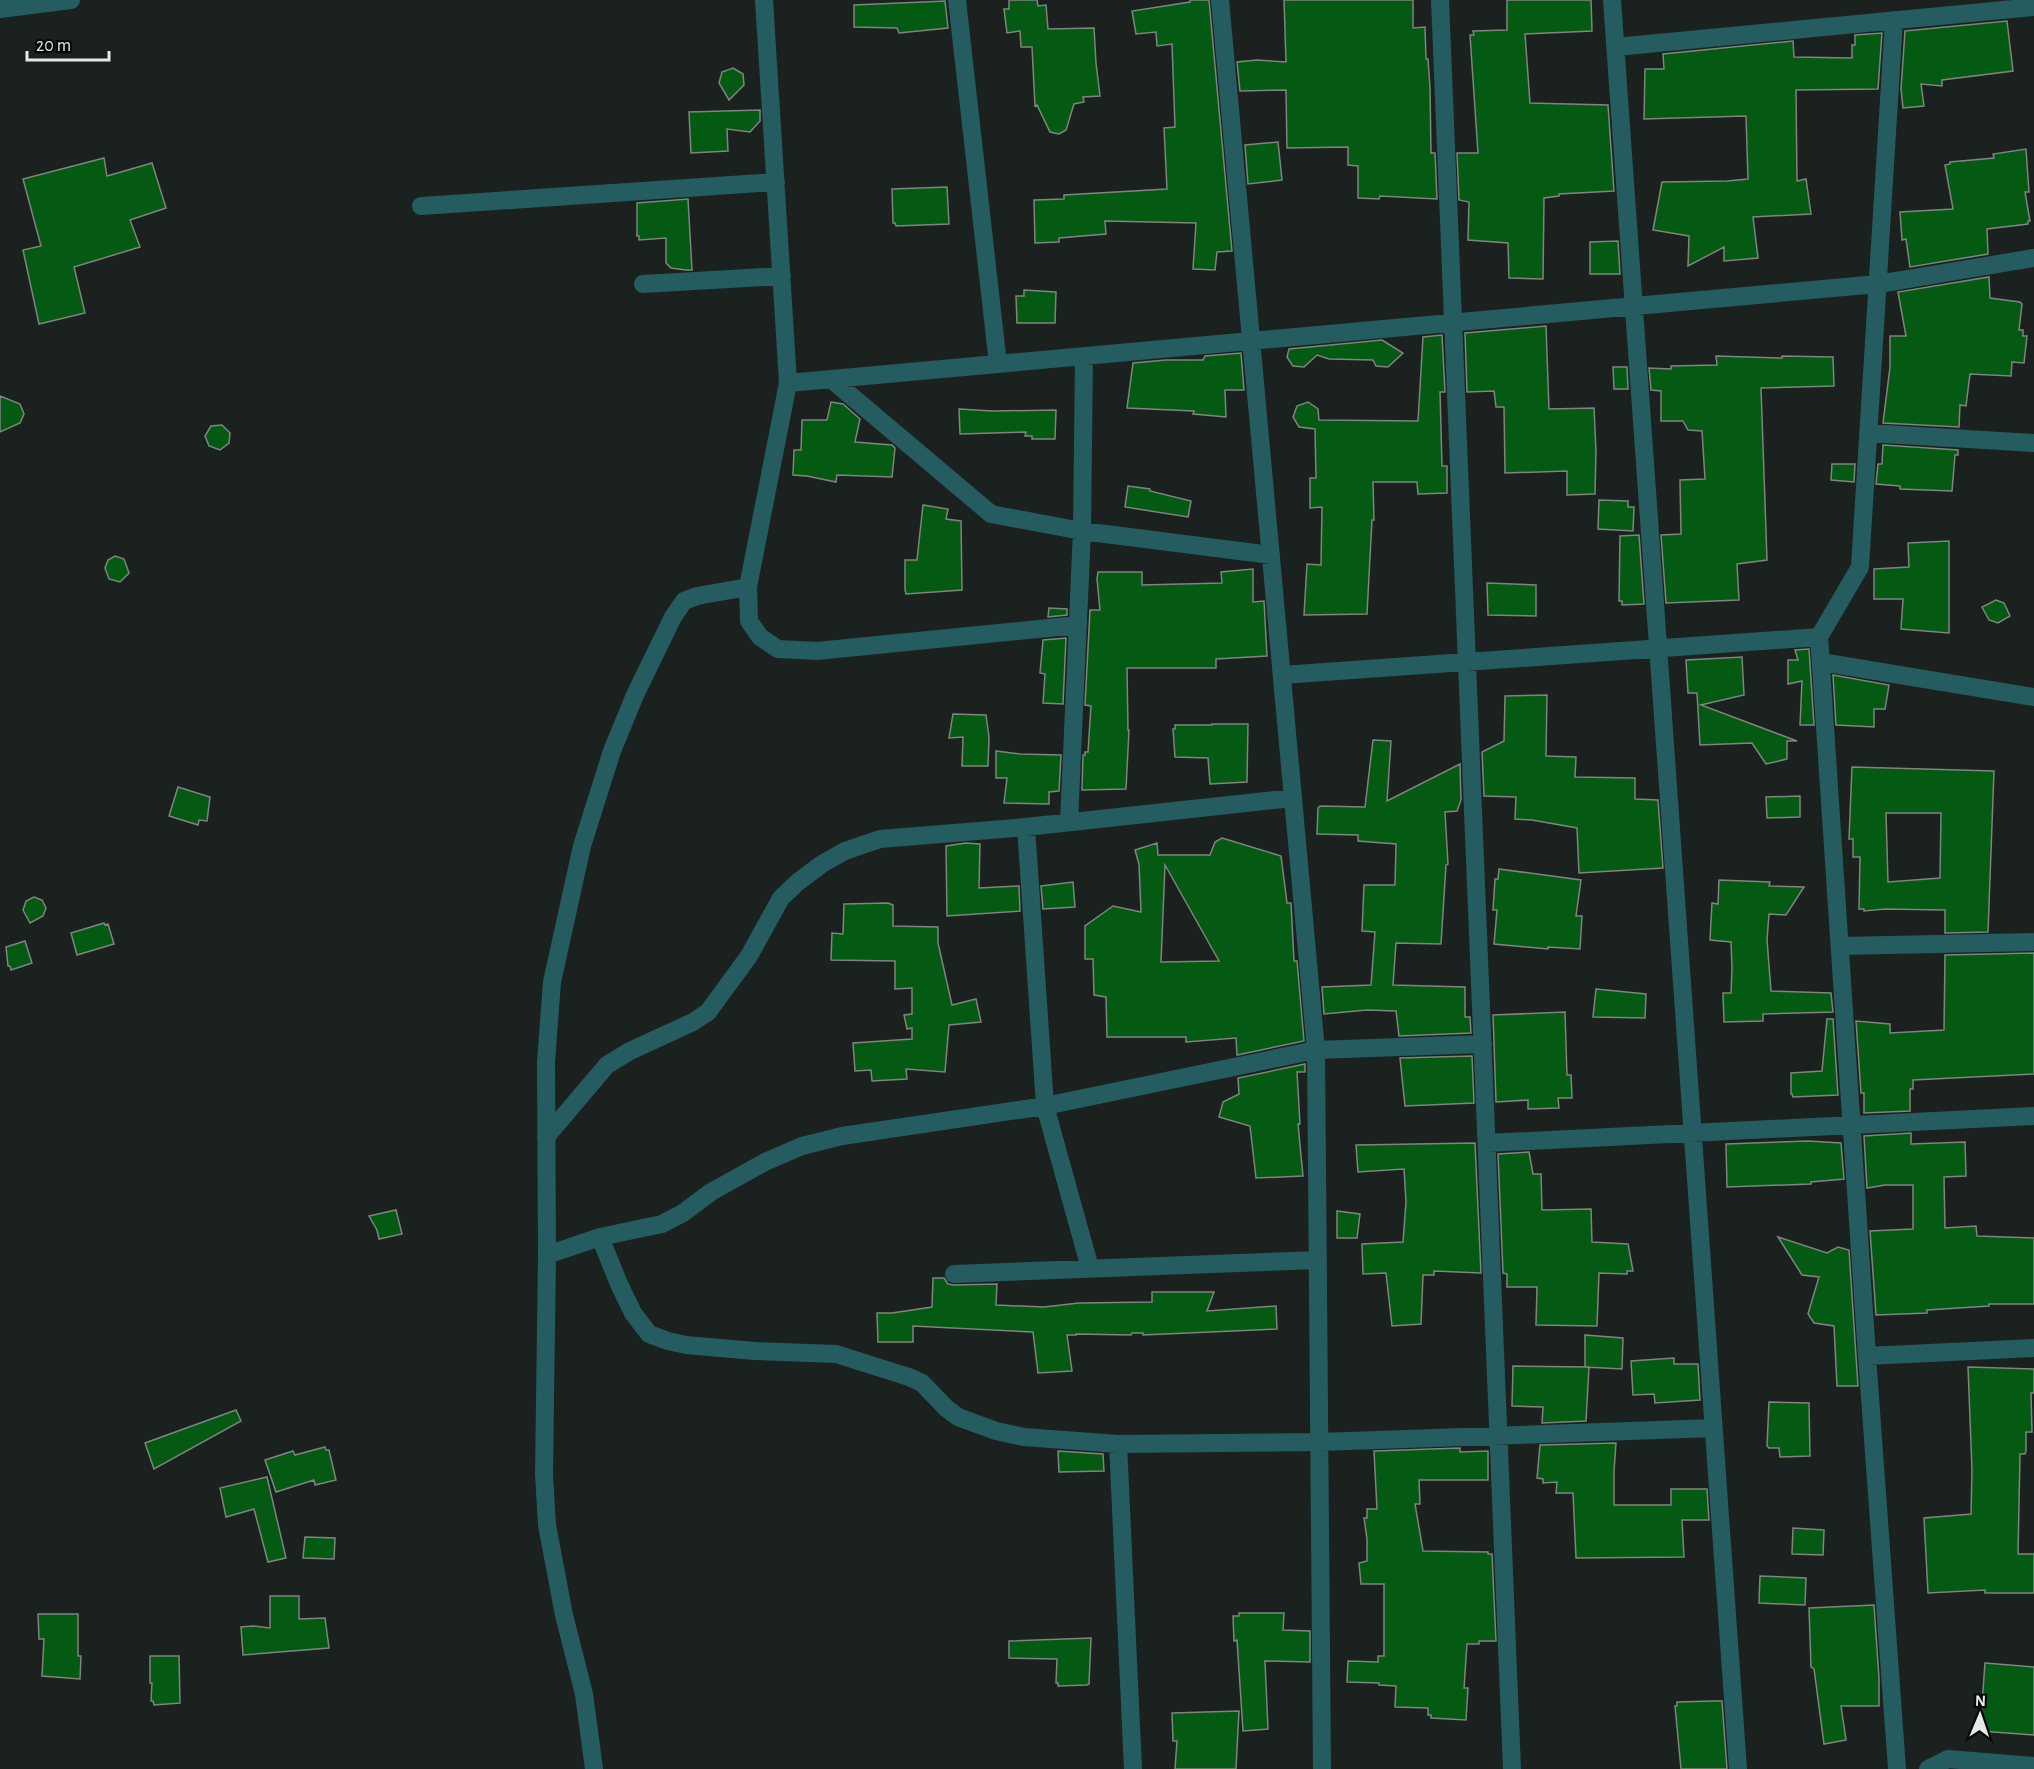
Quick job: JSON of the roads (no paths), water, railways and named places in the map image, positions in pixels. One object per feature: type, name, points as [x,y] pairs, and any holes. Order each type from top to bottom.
[{"type":"street","points":[[0,9],[71,0]]},
{"type":"street","points":[[764,0],[788,383],[748,587],[749,621],[760,637],[778,649],[817,651],[1078,625]]},
{"type":"street","points":[[957,0],[999,364]]},
{"type":"street","points":[[1220,0],[1316,1050],[1323,1769]]},
{"type":"street","points":[[1440,0],[1512,1769]]},
{"type":"street","points":[[1612,0],[1738,1769]]},
{"type":"street","points":[[1616,47],[2034,7]]},
{"type":"street","points":[[1894,20],[1860,567],[1820,637],[1867,1356],[1897,1769]]},
{"type":"street","points":[[421,206],[776,182]]},
{"type":"street","points":[[788,383],[1878,284],[2034,258]]},
{"type":"street","points":[[643,284],[782,276]]},
{"type":"street","points":[[1069,822],[1082,531],[1084,356]]},
{"type":"street","points":[[831,379],[991,514],[1082,531],[1271,555]]},
{"type":"street","points":[[1868,433],[2034,443]]},
{"type":"street","points":[[594,1769],[584,1694],[564,1615],[547,1525],[544,1474],[547,1256],[546,1062],[552,982],[582,846],[612,751],[635,695],[673,616],[684,601],[697,596],[748,587]]},
{"type":"street","points":[[1282,675],[1820,637]]},
{"type":"street","points":[[1821,662],[2034,697]]},
{"type":"street","points":[[546,1137],[607,1065],[630,1051],[693,1022],[708,1012],[749,956],[781,898],[822,864],[845,851],[880,839],[1026,827],[1293,798]]},
{"type":"street","points":[[1026,827],[1045,1106],[1090,1268]]},
{"type":"street","points":[[1840,945],[2034,942]]},
{"type":"street","points":[[547,1256],[600,1237],[662,1224],[683,1213],[711,1192],[765,1162],[802,1146],[842,1136],[1045,1106],[1316,1050],[1483,1044]]},
{"type":"street","points":[[1487,1143],[2034,1116]]},
{"type":"street","points":[[600,1237],[633,1313],[650,1334],[686,1345],[755,1351],[836,1354],[922,1383],[958,1417],[996,1431],[1024,1437],[1118,1444],[1320,1442],[1714,1428]]},
{"type":"street","points":[[954,1274],[1318,1260]]},
{"type":"street","points":[[1867,1356],[2034,1348]]},
{"type":"street","points":[[1118,1444],[1133,1769]]},
{"type":"street","points":[[1928,1769],[1948,1759],[2026,1767]]}]
